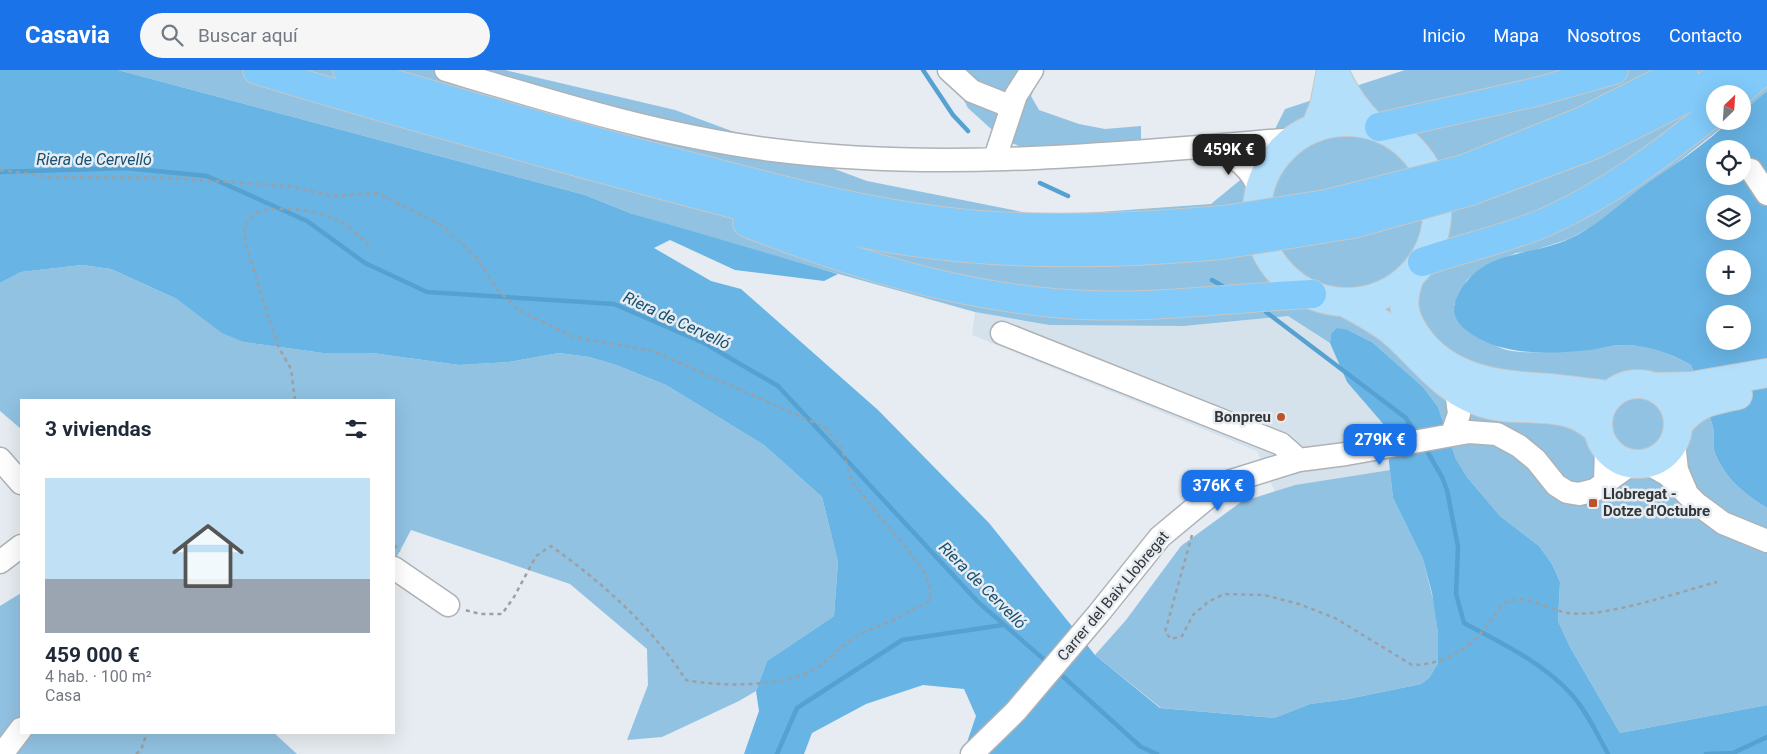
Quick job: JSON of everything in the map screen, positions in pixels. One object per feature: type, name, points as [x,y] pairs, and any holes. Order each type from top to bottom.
[{"type":"highway","points":[[257,70],[733,206],[824,226],[915,242],[972,248],[1064,253],[1156,251],[1222,232]]},
{"type":"highway","points":[[347,70],[663,160],[832,203],[900,215],[978,225],[1049,229],[1222,232],[1353,224],[1468,180],[1591,146],[1687,98],[1730,70]]},
{"type":"highway","points":[[1375,126],[1536,92],[1614,70]]},
{"type":"highway","points":[[1468,180],[1684,70]]},
{"type":"highway","points":[[1747,85],[1765,70]]},
{"type":"highway","points":[[1415,270],[1554,218],[1630,176],[1657,158],[1706,118]]},
{"type":"highway","points":[[622,174],[776,234],[856,260],[942,285],[1004,297],[1055,304],[1122,306],[1312,294]]},
{"type":"main road","points":[[1332,70],[1353,107],[1375,126],[1402,141],[1412,150],[1425,166],[1433,184],[1438,211],[1437,225],[1431,244],[1415,270],[1403,300],[1407,320],[1419,340],[1445,362],[1482,380],[1502,385],[1609,395]]},
{"type":"main road","points":[[1332,70],[1324,106],[1305,133],[1276,156],[1269,167],[1260,191],[1258,219],[1260,232],[1270,258],[1288,280],[1312,294],[1344,302],[1376,320],[1394,333],[1433,373],[1456,390],[1475,400],[1493,406],[1556,408],[1576,414],[1587,420],[1621,461],[1639,463],[1660,458],[1689,412],[1702,403],[1767,388]]},
{"type":"main road","points":[[1305,133],[1342,122],[1358,122],[1375,126]]},
{"type":"main road","points":[[1344,302],[1360,301],[1384,295],[1415,270]]},
{"type":"main road","points":[[1656,387],[1702,384],[1767,372]]},
{"type":"main road","points":[[1602,439],[1600,410],[1609,395],[1629,384],[1647,384],[1656,387],[1670,399],[1675,406],[1676,434]]},
{"type":"street","points":[[446,70],[599,114],[692,138],[772,150],[860,158],[917,160],[995,158],[1213,147],[1305,133]]},
{"type":"street","points":[[949,70],[972,91],[1012,107]]},
{"type":"street","points":[[995,158],[1016,95],[1032,70]]},
{"type":"street","points":[[1213,147],[1233,156],[1246,167],[1254,177],[1260,191]]},
{"type":"street","points":[[1751,170],[1767,194]]},
{"type":"street","points":[[1002,333],[1281,444],[1299,460]]},
{"type":"street","points":[[1445,436],[1459,414],[1456,390]]},
{"type":"street","name":"Carrer del Baix Llobregat","points":[[972,754],[1016,711],[1160,537],[1225,483],[1299,460],[1346,454],[1469,432],[1497,434],[1512,442],[1536,460],[1556,485],[1567,492],[1579,494],[1595,490],[1620,469],[1639,463]]},
{"type":"street","points":[[1676,434],[1677,470],[1686,492]]},
{"type":"street","points":[[1602,439],[1605,483]]},
{"type":"street","points":[[0,459],[20,482]]},
{"type":"street","points":[[1639,463],[1668,475],[1709,514],[1723,523],[1767,541]]},
{"type":"street","points":[[0,562],[20,547]]},
{"type":"street","points":[[395,569],[448,605]]},
{"type":"street","points":[[2,754],[20,730]]},
{"type":"path","points":[[0,170],[49,177],[168,178],[288,186],[332,196],[377,193],[410,208],[444,226],[476,256],[497,288],[518,310],[574,337],[653,351],[824,428],[841,446],[852,482],[922,568],[929,583],[931,598],[924,606],[916,606],[896,619],[869,629],[850,640],[814,670],[786,679],[756,683],[706,684],[686,680],[651,632],[613,595],[550,546],[536,556],[514,597],[502,614],[480,614],[448,605]]},
{"type":"path","points":[[296,399],[292,369],[278,346],[247,249],[244,233],[248,220],[260,210],[295,209],[344,223],[371,248]]},
{"type":"path","points":[[1201,502],[1165,632],[1171,639],[1182,636],[1193,615],[1208,602],[1224,594],[1264,595],[1299,604],[1335,618],[1398,658],[1412,665],[1422,665],[1453,656],[1472,642],[1487,627],[1503,604],[1514,599],[1568,613],[1599,612],[1717,582]]},
{"type":"path","points":[[136,754],[141,750],[146,734]]},
{"type":"shaded area","points":[[0,70],[118,70],[585,195],[630,213],[838,274],[824,281],[735,270],[670,240],[654,248],[711,281],[741,289],[878,410],[989,523],[1095,655],[1160,708],[1274,718],[1310,704],[1348,699],[1421,684],[1429,678],[1438,663],[1438,633],[1432,593],[1423,559],[1393,498],[1385,426],[1347,382],[1330,343],[1331,334],[1337,328],[1348,330],[1372,342],[1423,387],[1438,407],[1456,459],[1467,477],[1500,516],[1539,546],[1552,564],[1560,582],[1558,621],[1570,647],[1620,733],[1767,705],[1767,754],[963,754],[976,716],[964,689],[923,685],[866,704],[812,733],[804,754],[744,754],[759,711],[756,691],[767,661],[834,616],[838,562],[822,497],[764,445],[666,385],[616,365],[589,357],[559,353],[509,362],[459,365],[372,353],[323,353],[244,342],[222,333],[177,299],[111,269],[82,265],[21,272],[0,283]]},
{"type":"shaded area","points":[[118,70],[505,70],[675,110],[867,181],[1043,216],[1211,204],[1256,167],[1285,109],[1405,70],[1767,70],[1767,91],[1751,104],[1751,85],[1706,85],[1706,130],[1719,130],[1604,220],[1569,239],[1529,252],[1516,253],[1477,272],[1467,280],[1454,305],[1489,341],[1506,350],[1538,352],[1632,345],[1658,350],[1691,365],[1713,427],[1714,450],[1719,462],[1736,485],[1767,508],[1767,705],[1620,733],[1570,647],[1558,621],[1560,582],[1552,564],[1539,546],[1500,516],[1467,477],[1456,459],[1438,407],[1423,387],[1372,342],[1348,330],[1331,334],[1330,343],[1288,316],[1184,326],[1049,325],[975,312],[742,247],[630,213],[585,195]]},
{"type":"shaded area","points":[[943,70],[1043,70],[1031,96],[1039,110],[1079,124],[1105,129],[1141,126],[1141,139],[1102,144],[1023,148],[1001,138],[968,108],[953,80]]},
{"type":"shaded area","points":[[1767,91],[1767,508],[1736,485],[1719,462],[1714,450],[1713,427],[1691,365],[1658,350],[1632,345],[1542,353],[1509,349],[1479,339],[1459,323],[1454,311],[1457,297],[1476,272],[1500,259],[1544,248],[1585,231],[1640,188],[1706,141],[1706,185],[1751,185],[1751,140],[1707,140],[1719,130],[1751,130],[1751,104]]},
{"type":"shaded area","points":[[82,265],[111,269],[177,299],[244,342],[323,353],[372,353],[459,365],[509,362],[559,353],[589,357],[616,365],[666,385],[764,445],[822,497],[838,562],[834,616],[767,661],[756,691],[739,701],[662,737],[627,740],[648,685],[647,649],[570,584],[411,530],[395,560],[395,399],[20,399],[20,428],[0,411],[0,283],[21,272]]},
{"type":"shaded area","points":[[975,312],[1049,325],[1184,326],[1288,316],[1330,343],[1347,382],[1380,418],[1385,426],[1390,470],[1295,485],[1275,491],[1257,451],[972,335]]},
{"type":"shaded area","points":[[1390,470],[1393,498],[1423,559],[1434,603],[1438,633],[1438,663],[1429,678],[1421,684],[1348,699],[1310,704],[1274,718],[1161,708],[1095,655],[1126,620],[1181,546],[1241,502],[1295,485]]},
{"type":"shaded area","points":[[20,594],[20,734],[275,734],[297,754],[0,754],[0,606]]},
{"type":"waterway","points":[[923,70],[953,115],[968,131]]},
{"type":"waterway","name":"Riera de Cervelló","points":[[0,172],[126,168],[207,176],[307,221],[365,263],[427,292],[614,304],[704,343],[778,386],[978,602],[1048,663]]},
{"type":"waterway","points":[[1040,183],[1068,196]]},
{"type":"waterway","points":[[1212,280],[1224,287]]},
{"type":"waterway","points":[[1266,312],[1406,418],[1416,434]]},
{"type":"waterway","points":[[1424,446],[1442,477],[1447,490],[1458,547],[1456,594],[1464,623],[1521,654],[1549,673],[1572,695],[1591,723],[1608,754]]},
{"type":"waterway","points":[[777,754],[797,708],[902,640],[1003,625]]},
{"type":"waterway","name":"Riera de Cervelló","points":[[1058,672],[1141,747],[1157,754]]},
{"type":"waterway","name":"Riera de Cervelló","points":[[1706,754],[1733,753],[1767,737]]},
{"type":"place","name":"Bonpreu","points":[[1281,417]]},
{"type":"place","name":"Llobregat - Dotze d'Octubre","points":[[1593,503]]}]
